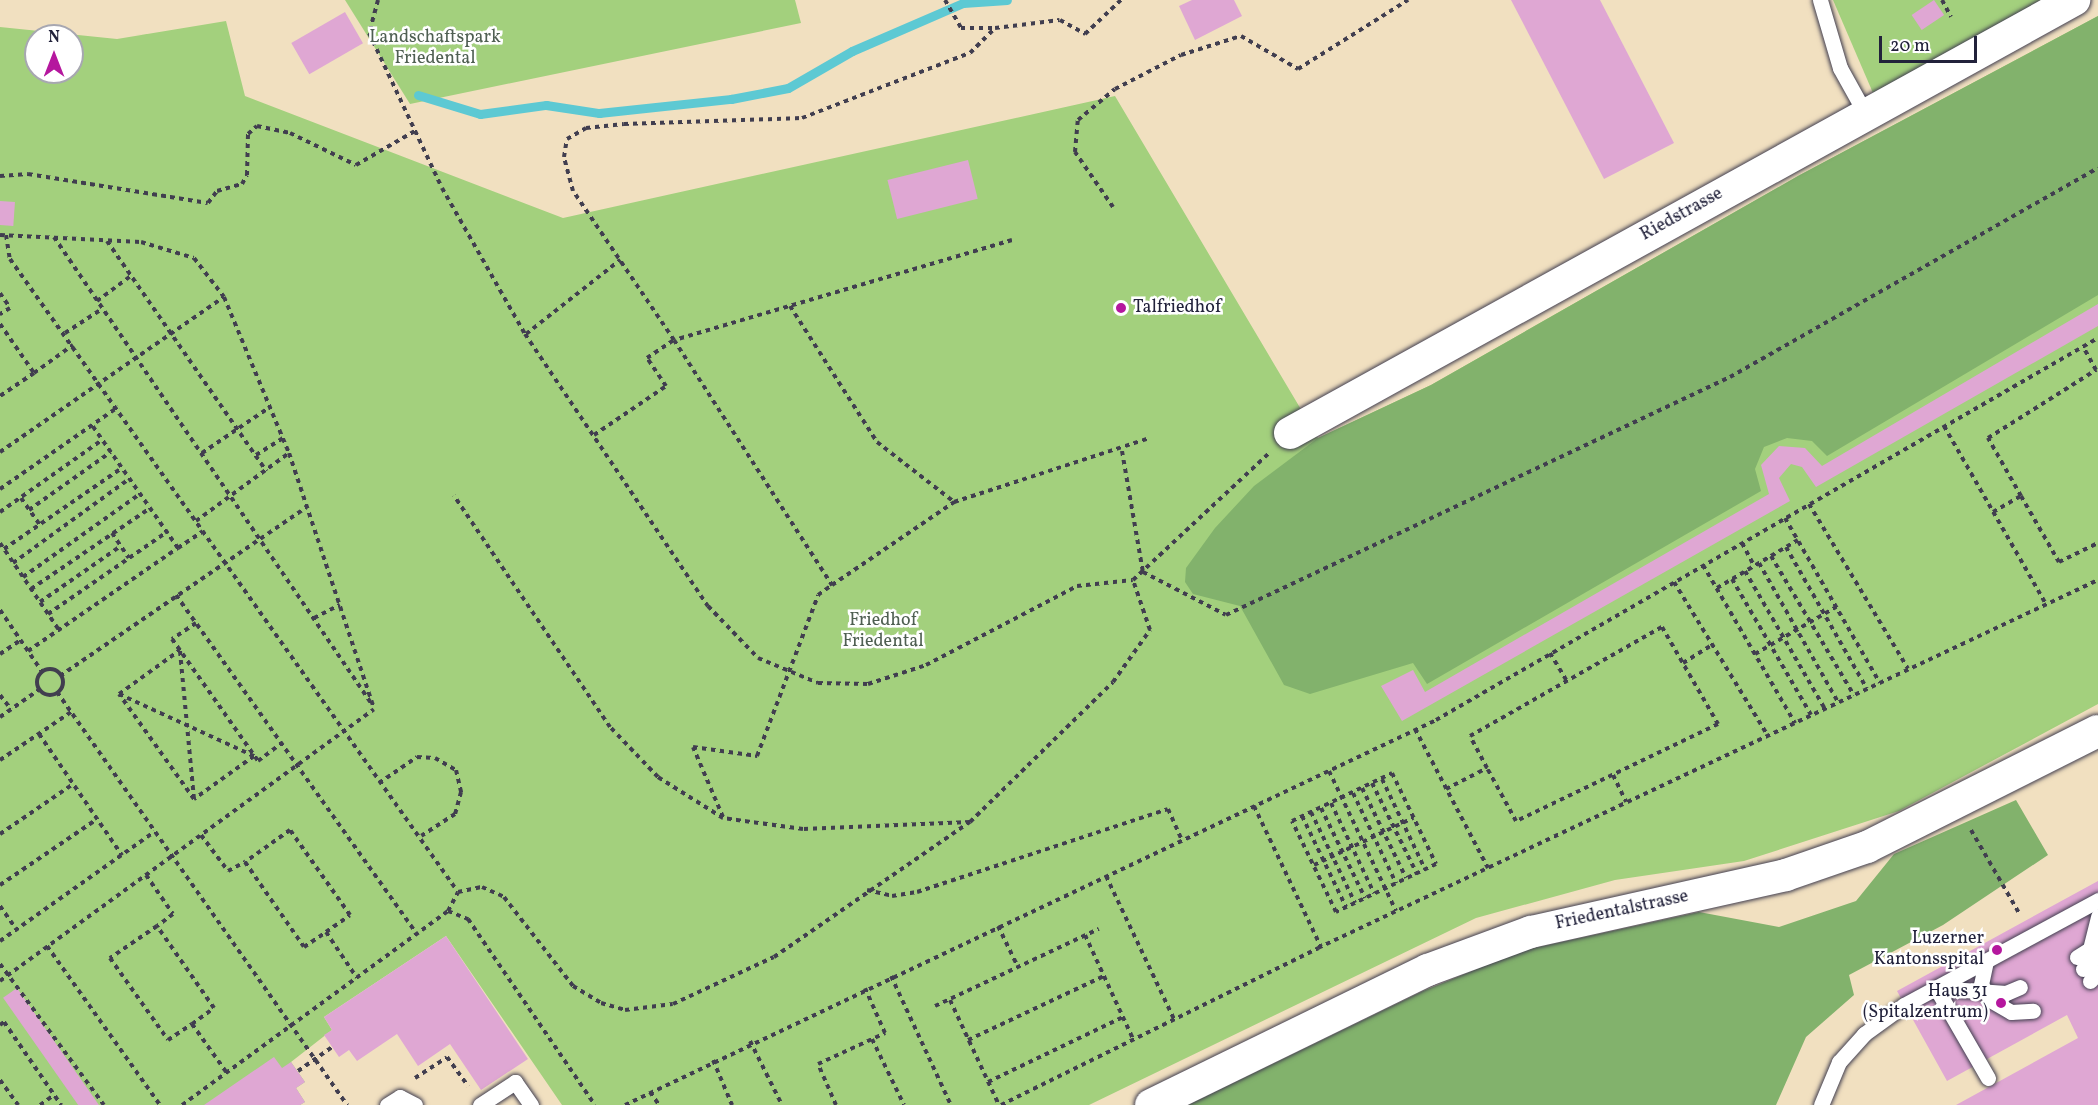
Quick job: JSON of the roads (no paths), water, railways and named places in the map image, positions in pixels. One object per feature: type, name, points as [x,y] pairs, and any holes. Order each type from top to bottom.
[{"type":"street","name":"Riedstrasse","points":[[1290,433],[1865,113],[2074,0]]},
{"type":"street","name":"Friedentalstrasse","points":[[1150,1105],[1428,970],[1531,932],[1786,875],[1867,847],[2098,731]]},
{"type":"lane","points":[[1820,0],[1840,68],[1865,113]]},
{"type":"lane","points":[[1821,1105],[1839,1062],[1864,1034],[1936,988],[2098,900]]},
{"type":"lane","points":[[2064,919],[2098,930],[2090,949],[2087,969]]},
{"type":"lane","points":[[2087,969],[2098,954]]},
{"type":"lane","points":[[1936,988],[1984,991],[2006,993],[2027,999],[2011,1012],[1984,991],[1980,978],[1986,961]]},
{"type":"lane","points":[[1936,988],[1988,1078]]},
{"type":"lane","points":[[481,1105],[515,1082],[531,1105]]},
{"type":"lane","points":[[387,1105],[400,1097],[416,1105]]},
{"type":"waterway","points":[[418,95],[480,114],[546,105],[599,113],[731,99],[788,88],[852,51],[963,3],[1007,0]]},
{"type":"place","name":"Talfriedhof","points":[[1121,308]]},
{"type":"place","name":"Luzerner Kantonsspital","points":[[1997,950]]},
{"type":"place","name":"Haus 31 (Spitalzentrum)","points":[[2001,1003]]},
{"type":"park label","name":"Landschaftspark Friedental","points":[[435,49]]},
{"type":"park label","name":"Friedhof Friedental","points":[[883,632]]}]
